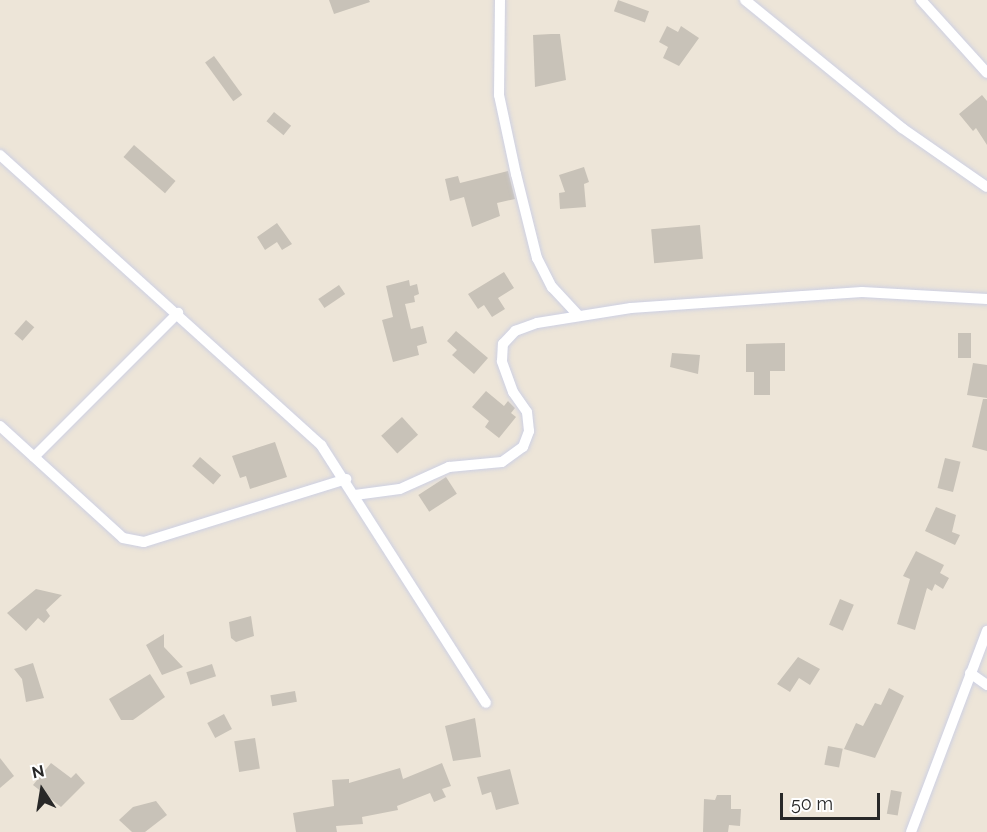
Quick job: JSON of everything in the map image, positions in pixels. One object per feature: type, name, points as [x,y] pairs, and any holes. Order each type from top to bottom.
[{"type":"street","points":[[500,0],[499,95],[518,185],[537,258],[552,287],[578,314]]},
{"type":"street","points":[[745,0],[902,128],[987,187]]},
{"type":"street","points":[[921,0],[987,73]]},
{"type":"street","points":[[0,154],[178,312],[321,445],[346,479],[486,703]]},
{"type":"street","points":[[356,495],[400,489],[449,467],[502,462],[522,447],[529,431],[527,412],[513,392],[502,361],[503,344],[515,331],[578,314],[862,292],[987,299]]},
{"type":"street","points":[[34,457],[178,312]]},
{"type":"street","points":[[0,426],[123,538],[144,542],[346,479]]},
{"type":"street","points":[[911,832],[970,673],[987,634]]},
{"type":"street","points":[[970,673],[987,686]]},
{"type":"building","points":[[329,0],[369,0],[370,2],[334,14]]},
{"type":"building","points":[[618,0],[649,11],[645,23],[614,11]]},
{"type":"building","points":[[667,26],[678,32],[681,26],[699,38],[679,66],[663,58],[668,47],[659,42]]},
{"type":"building","points":[[560,34],[566,80],[535,87],[533,35]]},
{"type":"building","points":[[214,56],[242,95],[233,101],[205,62]]},
{"type":"building","points":[[982,95],[987,101],[987,145],[976,128],[973,131],[959,114]]},
{"type":"building","points":[[274,112],[291,126],[284,135],[266,121]]},
{"type":"building","points":[[134,145],[176,181],[165,193],[124,157]]},
{"type":"building","points":[[584,167],[589,182],[584,184],[586,207],[560,209],[559,193],[565,192],[559,175]]},
{"type":"building","points":[[508,171],[515,199],[497,203],[500,216],[472,227],[464,197],[450,201],[445,179],[458,176],[460,183]]},
{"type":"building","points":[[277,223],[292,244],[282,250],[277,242],[265,250],[257,237]]},
{"type":"building","points":[[700,225],[703,259],[654,263],[651,229]]},
{"type":"building","points":[[504,272],[514,288],[498,298],[505,309],[492,317],[484,305],[478,309],[468,294]]},
{"type":"building","points":[[409,280],[410,286],[417,284],[419,294],[414,296],[415,302],[405,304],[411,329],[423,326],[427,343],[417,346],[419,355],[393,362],[382,320],[393,317],[386,286]]},
{"type":"building","points":[[339,285],[345,294],[324,308],[318,299]]},
{"type":"building","points":[[26,320],[34,327],[22,341],[14,334]]},
{"type":"building","points":[[456,331],[488,358],[474,374],[452,355],[457,350],[447,341]]},
{"type":"building","points":[[958,333],[971,333],[971,358],[958,358]]},
{"type":"building","points":[[785,343],[785,371],[770,371],[770,395],[754,395],[754,372],[746,372],[746,344]]},
{"type":"building","points":[[672,353],[700,355],[698,374],[670,367]]},
{"type":"building","points":[[973,363],[987,365],[987,398],[967,395]]},
{"type":"building","points":[[486,391],[504,406],[508,401],[515,408],[511,413],[516,417],[499,438],[485,427],[489,421],[472,407]]},
{"type":"building","points":[[983,399],[987,399],[987,451],[972,447]]},
{"type":"building","points":[[402,417],[418,435],[397,454],[381,436]]},
{"type":"building","points":[[275,442],[287,477],[250,489],[246,476],[240,478],[232,456]]},
{"type":"building","points":[[200,457],[221,475],[213,484],[192,466]]},
{"type":"building","points":[[945,458],[961,462],[953,492],[938,488]]},
{"type":"building","points":[[446,477],[457,494],[429,512],[418,495]]},
{"type":"building","points":[[936,507],[956,515],[952,532],[960,535],[955,545],[925,531]]},
{"type":"building","points":[[916,551],[944,565],[940,573],[949,578],[943,589],[935,584],[932,591],[927,588],[915,630],[897,624],[910,579],[903,576]]},
{"type":"building","points":[[36,589],[62,595],[46,610],[50,616],[44,623],[38,618],[26,631],[7,613]]},
{"type":"building","points":[[840,599],[854,605],[843,631],[829,625]]},
{"type":"building","points":[[251,616],[254,636],[236,642],[231,638],[229,622]]},
{"type":"building","points":[[164,634],[164,647],[183,667],[162,675],[146,645]]},
{"type":"building","points":[[798,657],[820,669],[810,685],[799,678],[790,692],[777,684]]},
{"type":"building","points":[[33,663],[44,698],[26,702],[22,679],[14,669]]},
{"type":"building","points":[[212,664],[216,676],[190,685],[186,672]]},
{"type":"building","points":[[150,674],[165,697],[133,720],[121,720],[109,699]]},
{"type":"building","points":[[889,688],[904,696],[875,758],[844,749],[856,723],[863,726],[875,703],[881,705]]},
{"type":"building","points":[[295,691],[297,702],[272,706],[270,695]]},
{"type":"building","points":[[224,714],[232,729],[215,738],[207,723]]},
{"type":"building","points":[[475,718],[481,757],[453,761],[445,726]]},
{"type":"building","points":[[255,738],[260,769],[239,772],[234,741]]},
{"type":"building","points":[[828,746],[843,749],[839,768],[824,765]]},
{"type":"building","points":[[0,758],[14,776],[0,788]]},
{"type":"building","points":[[51,763],[71,778],[76,773],[85,783],[61,807],[33,785]]},
{"type":"building","points":[[442,763],[451,786],[442,789],[446,797],[434,802],[430,793],[397,806],[398,810],[362,817],[363,824],[336,826],[337,832],[296,832],[293,813],[334,806],[332,780],[349,779],[349,783],[400,768],[403,779]]},
{"type":"building","points":[[510,769],[519,804],[496,810],[491,792],[482,795],[477,777]]},
{"type":"building","points":[[891,790],[902,792],[898,816],[887,814]]},
{"type":"building","points":[[717,795],[731,795],[731,809],[741,809],[740,826],[729,825],[728,832],[703,832],[704,799],[715,800]]},
{"type":"building","points":[[156,801],[167,815],[145,832],[132,832],[119,820],[133,807]]}]
